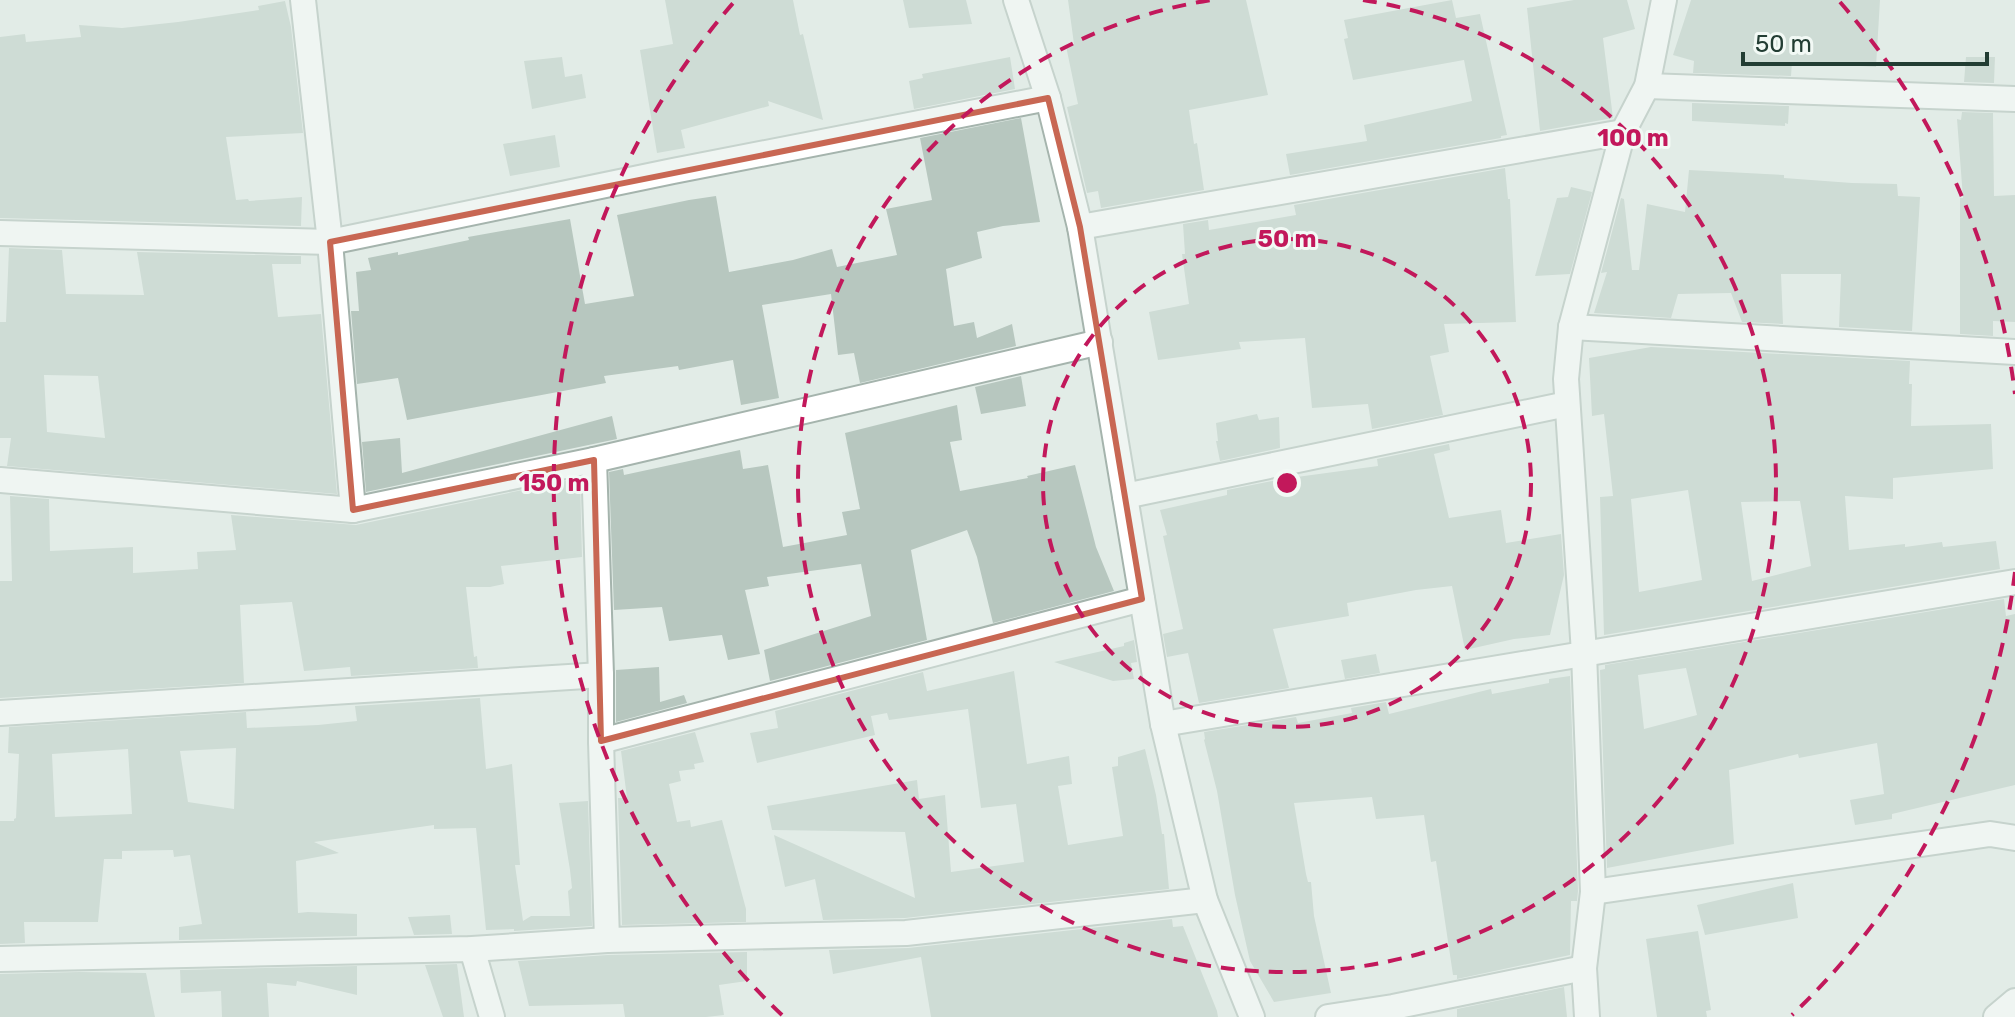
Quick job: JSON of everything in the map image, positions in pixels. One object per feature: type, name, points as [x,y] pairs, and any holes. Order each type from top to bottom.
[{"type":"street","points":[[303,0],[330,242],[353,510]]},
{"type":"street","points":[[1016,0],[1048,98],[1080,227],[1163,724],[1205,900],[1252,1017]]},
{"type":"street","points":[[1587,1017],[1584,968],[1593,892],[1584,653],[1566,379],[1571,327],[1623,132],[1647,86],[1664,0]]},
{"type":"street","points":[[1647,86],[2015,99]]},
{"type":"street","points":[[0,233],[330,242],[1048,98]]},
{"type":"street","points":[[1080,227],[1623,132]]},
{"type":"street","points":[[1571,327],[2015,352]]},
{"type":"street","points":[[0,480],[353,510],[594,460],[1100,342]]},
{"type":"street","points":[[1125,496],[1567,404]]},
{"type":"street","points":[[594,460],[607,940]]},
{"type":"street","points":[[1163,724],[2015,582]]},
{"type":"street","points":[[601,741],[1142,599]]},
{"type":"street","points":[[0,713],[601,675]]},
{"type":"street","points":[[1593,892],[1990,834],[2015,838]]},
{"type":"street","points":[[0,959],[472,949],[607,940],[906,933],[1205,900]]},
{"type":"street","points":[[472,949],[492,1017]]},
{"type":"street","points":[[1328,1017],[1584,968]]},
{"type":"street","points":[[1996,1017],[2015,1001]]},
{"type":"highlighted area","points":[[1048,98],[1080,227],[1142,599],[601,741],[594,460],[353,510],[330,242]]},
{"type":"building","points":[[665,0],[793,0],[823,120],[768,101],[769,106],[681,130],[685,148],[657,153],[640,50],[673,44]]},
{"type":"building","points":[[903,0],[966,0],[972,24],[909,28]]},
{"type":"building","points":[[1068,0],[1246,0],[1268,95],[1189,110],[1204,190],[1101,208],[1098,191],[1087,193],[1067,107],[1078,104],[1066,46],[1074,44]]},
{"type":"building","points":[[1452,0],[1456,18],[1480,14],[1507,135],[1290,175],[1286,154],[1367,141],[1364,125],[1472,101],[1464,60],[1353,80],[1344,39],[1348,38],[1344,20]]},
{"type":"building","points":[[1574,0],[1627,0],[1635,29],[1603,38],[1613,118],[1540,131],[1527,8]]},
{"type":"building","points":[[1691,0],[1880,0],[1876,67],[1792,62],[1791,76],[1693,73],[1694,61],[1673,55]]},
{"type":"building","points":[[285,1],[291,27],[303,133],[226,137],[236,200],[302,197],[301,226],[0,218],[0,37],[25,34],[26,42],[81,37],[79,25],[122,28],[178,22],[259,10],[258,6]]},
{"type":"building","points":[[562,57],[565,77],[582,74],[586,98],[532,109],[524,61]]},
{"type":"building","points":[[1010,57],[1015,89],[914,109],[909,81],[923,78],[922,74]]},
{"type":"building","points":[[1966,57],[1995,57],[1994,83],[1964,82]]},
{"type":"building","points":[[1692,103],[1789,106],[1788,124],[1692,121]]},
{"type":"building","points":[[1962,112],[1993,113],[1994,196],[2015,195],[2015,322],[1993,321],[1993,336],[1960,334],[1960,198],[1963,198],[1957,119],[1961,120]]},
{"type":"building","points":[[1021,118],[1040,222],[977,232],[982,258],[946,269],[954,326],[974,322],[977,338],[1012,324],[1016,346],[860,383],[854,353],[838,355],[831,294],[762,305],[779,398],[741,405],[733,360],[679,370],[678,366],[604,376],[606,383],[407,420],[398,378],[357,384],[351,311],[359,311],[356,272],[371,270],[368,258],[398,252],[398,255],[469,240],[468,237],[570,219],[585,304],[634,296],[617,215],[716,196],[729,272],[832,249],[837,267],[897,255],[886,209],[932,200],[920,138]]},
{"type":"building","points":[[555,135],[560,167],[510,176],[503,144]]},
{"type":"building","points":[[1505,168],[1510,199],[1516,322],[1444,324],[1449,352],[1430,356],[1443,415],[1372,429],[1368,404],[1312,408],[1305,338],[1239,342],[1241,349],[1158,360],[1149,312],[1189,304],[1182,254],[1185,254],[1183,224],[1208,220],[1209,230],[1296,215],[1294,205]]},
{"type":"building","points":[[1689,170],[1897,184],[1898,196],[1920,197],[1912,331],[1839,327],[1841,274],[1781,274],[1783,324],[1742,322],[1731,293],[1678,294],[1671,318],[1594,313],[1607,272],[1601,273],[1621,198],[1624,199],[1632,270],[1639,270],[1647,204],[1685,212]]},
{"type":"building","points":[[1571,187],[1592,192],[1570,274],[1535,276],[1557,198],[1568,197]]},
{"type":"building","points":[[9,248],[62,250],[66,294],[144,295],[137,252],[301,256],[301,264],[272,264],[278,317],[321,314],[337,494],[7,466],[11,438],[0,438],[0,322],[6,322]],"holes":[[[44,375],[98,376],[105,438],[47,432]]]},
{"type":"building","points":[[1651,347],[1910,361],[1911,426],[1991,424],[1993,469],[1893,478],[1893,499],[1845,496],[1849,550],[1942,542],[1943,547],[1996,541],[2000,569],[1604,635],[1600,497],[1613,496],[1604,414],[1592,416],[1589,358]],"holes":[[[1688,490],[1702,580],[1639,592],[1631,499]],[[1800,501],[1811,566],[1752,581],[1741,502]]]},
{"type":"building","points":[[1021,376],[1026,406],[981,414],[975,387]]},
{"type":"building","points":[[957,405],[962,440],[950,442],[960,491],[1075,465],[1096,547],[1114,591],[993,623],[967,530],[911,550],[927,640],[770,681],[764,650],[871,616],[861,564],[767,577],[769,586],[745,590],[760,654],[728,660],[722,635],[669,641],[662,607],[614,610],[609,472],[623,469],[624,475],[740,450],[743,469],[768,465],[783,547],[847,535],[842,512],[860,509],[845,433]]},
{"type":"building","points":[[1257,414],[1259,420],[1279,417],[1280,448],[1220,461],[1216,423]]},
{"type":"building","points":[[612,416],[617,439],[366,492],[362,442],[400,438],[402,473]]},
{"type":"building","points":[[1449,444],[1450,450],[1434,454],[1449,518],[1501,510],[1506,543],[1561,534],[1564,575],[1550,635],[1465,650],[1452,586],[1347,603],[1349,616],[1273,629],[1289,688],[1199,703],[1188,653],[1167,657],[1163,634],[1183,629],[1160,510],[1227,495],[1227,490],[1378,466],[1377,459]]},
{"type":"building","points":[[580,478],[582,557],[501,566],[504,584],[466,587],[478,668],[351,676],[350,667],[304,671],[292,602],[240,605],[244,683],[0,698],[0,581],[12,581],[10,496],[49,499],[50,551],[133,547],[133,573],[198,569],[197,552],[236,550],[231,515],[356,525]]},
{"type":"building","points":[[2004,599],[2006,616],[2015,614],[2015,785],[1892,814],[1892,819],[1855,825],[1850,800],[1884,794],[1877,743],[1799,758],[1798,754],[1729,770],[1734,844],[1607,868],[1600,670],[1605,669],[1605,665]],"holes":[[[1686,668],[1697,715],[1644,729],[1638,675]]]},
{"type":"building","points":[[1134,640],[1137,662],[1131,663],[1134,679],[1113,681],[1054,662],[1124,646],[1124,643]]},
{"type":"building","points":[[1376,654],[1380,673],[1345,679],[1341,660]]},
{"type":"building","points":[[659,667],[660,702],[684,695],[687,703],[616,722],[616,670]]},
{"type":"building","points":[[1014,671],[1027,764],[1069,756],[1072,784],[1058,786],[1068,845],[1123,836],[1112,767],[1118,766],[1118,757],[1145,749],[1164,834],[1169,889],[905,918],[823,920],[815,879],[785,887],[774,835],[915,898],[905,832],[772,830],[767,806],[917,780],[919,799],[945,795],[951,872],[1024,862],[1016,804],[981,808],[968,709],[889,720],[887,713],[871,716],[875,735],[757,763],[750,733],[778,728],[775,711],[923,672],[927,691]]},
{"type":"building","points":[[1570,676],[1578,891],[1577,901],[1571,901],[1570,955],[1457,979],[1457,975],[1453,975],[1436,861],[1431,862],[1424,815],[1376,819],[1372,797],[1294,803],[1331,993],[1274,1002],[1250,961],[1204,732],[1296,717],[1298,723],[1352,713],[1351,708],[1386,702],[1389,714],[1491,689],[1492,694]]},
{"type":"building","points":[[480,698],[486,769],[512,764],[520,865],[515,865],[523,921],[531,916],[570,916],[568,891],[572,888],[559,803],[588,801],[592,926],[486,930],[476,828],[434,829],[434,825],[314,842],[339,853],[296,861],[298,913],[357,914],[357,936],[179,940],[179,927],[202,924],[190,855],[174,857],[173,850],[122,851],[122,859],[104,859],[98,922],[24,922],[25,943],[0,944],[0,821],[14,821],[16,818],[19,754],[8,753],[9,727],[246,712],[247,728],[318,725],[357,721],[355,706]],"holes":[[[236,748],[234,809],[188,802],[180,751]],[[128,749],[132,814],[55,817],[52,754]]]},
{"type":"building","points":[[695,732],[704,762],[694,764],[695,769],[679,771],[681,781],[669,784],[677,822],[690,820],[691,827],[722,820],[746,909],[746,922],[622,925],[618,798],[627,798],[621,751]]},
{"type":"building","points":[[1793,883],[1798,918],[1705,935],[1697,905]]},
{"type":"building","points":[[450,915],[452,934],[414,935],[408,917]]},
{"type":"building","points":[[1172,919],[1173,927],[1183,926],[1218,1017],[931,1017],[921,957],[833,974],[829,950],[908,948]]},
{"type":"building","points":[[1698,931],[1711,1010],[1706,1011],[1707,1017],[1657,1017],[1646,939]]},
{"type":"building","points":[[747,952],[747,981],[719,985],[724,1015],[706,1017],[625,1017],[623,1004],[529,1006],[518,961],[608,955]]},
{"type":"building","points":[[457,964],[464,1017],[443,1017],[425,965]]},
{"type":"building","points":[[357,966],[357,995],[297,981],[296,986],[267,983],[269,1017],[222,1017],[221,991],[181,993],[180,970]]},
{"type":"building","points":[[146,973],[155,1017],[0,1017],[0,974]]},
{"type":"building","points":[[1564,987],[1567,1017],[1457,1017],[1457,1009]]}]
